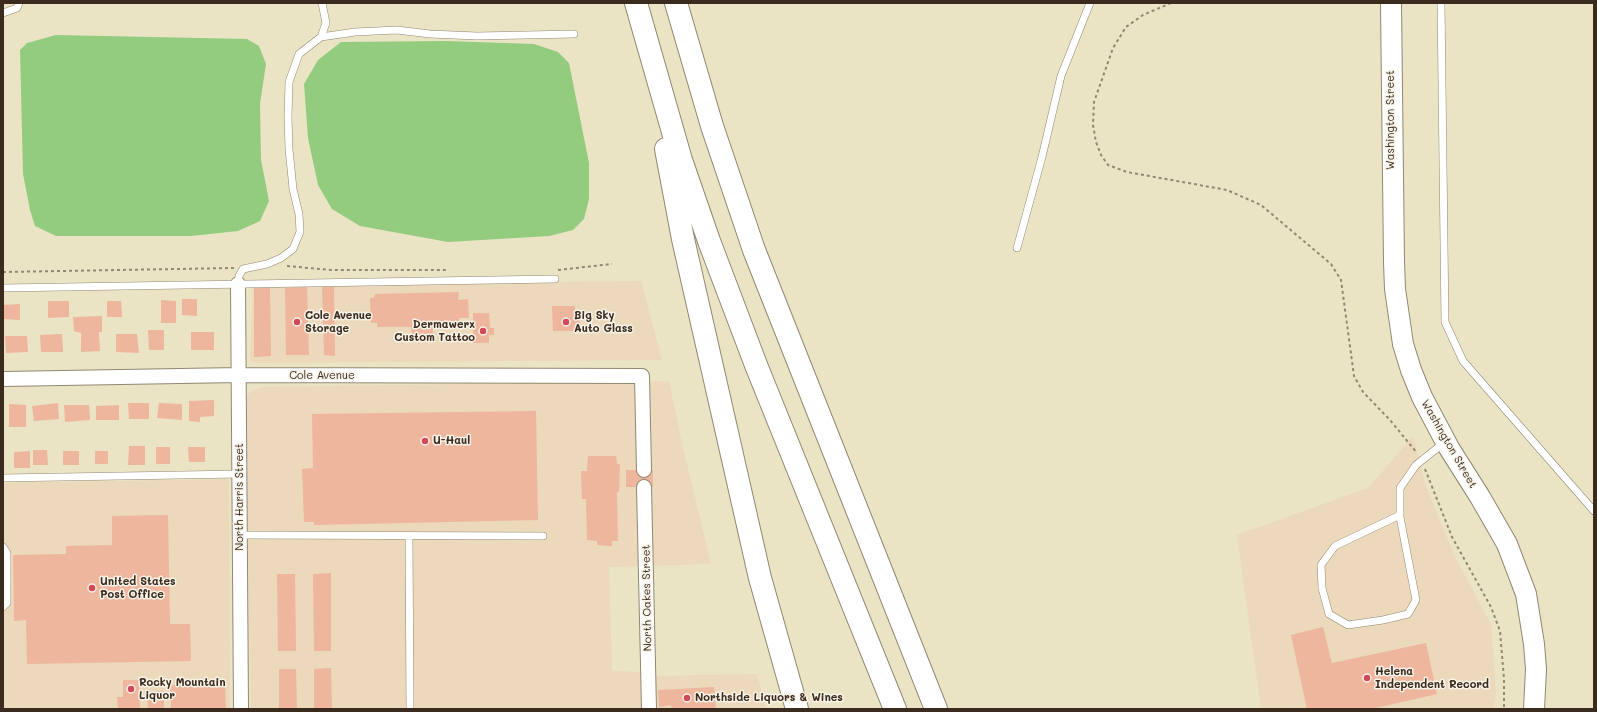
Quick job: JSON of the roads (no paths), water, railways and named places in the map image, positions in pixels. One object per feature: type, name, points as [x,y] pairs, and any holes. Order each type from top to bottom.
[{"type":"highway","points":[[636,3],[681,160],[727,290],[895,709]]},
{"type":"highway","points":[[676,3],[712,126],[754,250],[936,709]]},
{"type":"highway","points":[[644,34],[683,239],[760,578],[795,707]]},
{"type":"main road","name":"Washington Street","points":[[1391,3],[1393,254],[1398,317],[1403,344],[1411,370],[1425,404],[1503,538],[1526,594],[1534,644],[1536,669],[1534,709]]},
{"type":"street","name":"North Harris Street","points":[[238,284],[241,709]]},
{"type":"street","name":"Cole Avenue","points":[[3,379],[239,376],[642,376],[644,470]]},
{"type":"street","name":"North Oakes Street","points":[[644,487],[649,709]]},
{"type":"lane","points":[[3,14],[17,8],[19,3]]},
{"type":"lane","points":[[238,284],[239,276],[243,269],[268,264],[281,258],[293,249],[300,232],[299,214],[293,189],[289,149],[288,117],[290,82],[299,54],[321,36],[326,23],[322,3]]},
{"type":"lane","points":[[1018,248],[1042,156],[1060,76],[1090,3]]},
{"type":"lane","points":[[1441,3],[1445,322],[1463,361],[1594,511]]},
{"type":"lane","points":[[321,36],[355,32],[396,30],[430,34],[477,36],[574,34]]},
{"type":"lane","points":[[3,288],[555,279]]},
{"type":"lane","points":[[1400,514],[1335,546],[1321,565],[1322,588],[1329,614],[1348,625],[1383,620],[1408,614],[1416,600],[1400,514],[1400,488],[1416,465],[1446,442]]},
{"type":"lane","points":[[3,478],[240,474]]},
{"type":"lane","points":[[240,535],[543,536]]},
{"type":"lane","points":[[409,536],[410,709]]},
{"type":"lane","points":[[3,547],[7,553],[7,603],[3,608]]},
{"type":"place","name":"Cole Avenue Storage","points":[[297,322]]},
{"type":"place","name":"Big Sky Auto Glass","points":[[566,322]]},
{"type":"place","name":"Dermawerx Custom Tattoo","points":[[483,331]]},
{"type":"place","name":"U-Haul","points":[[425,441]]},
{"type":"place","name":"United States Post Office","points":[[92,588]]},
{"type":"place","name":"Helena Independent Record","points":[[1367,678]]},
{"type":"place","name":"Rocky Mountain Liquor","points":[[131,689]]},
{"type":"place","name":"Northside Liquors & Wines","points":[[687,698]]}]
